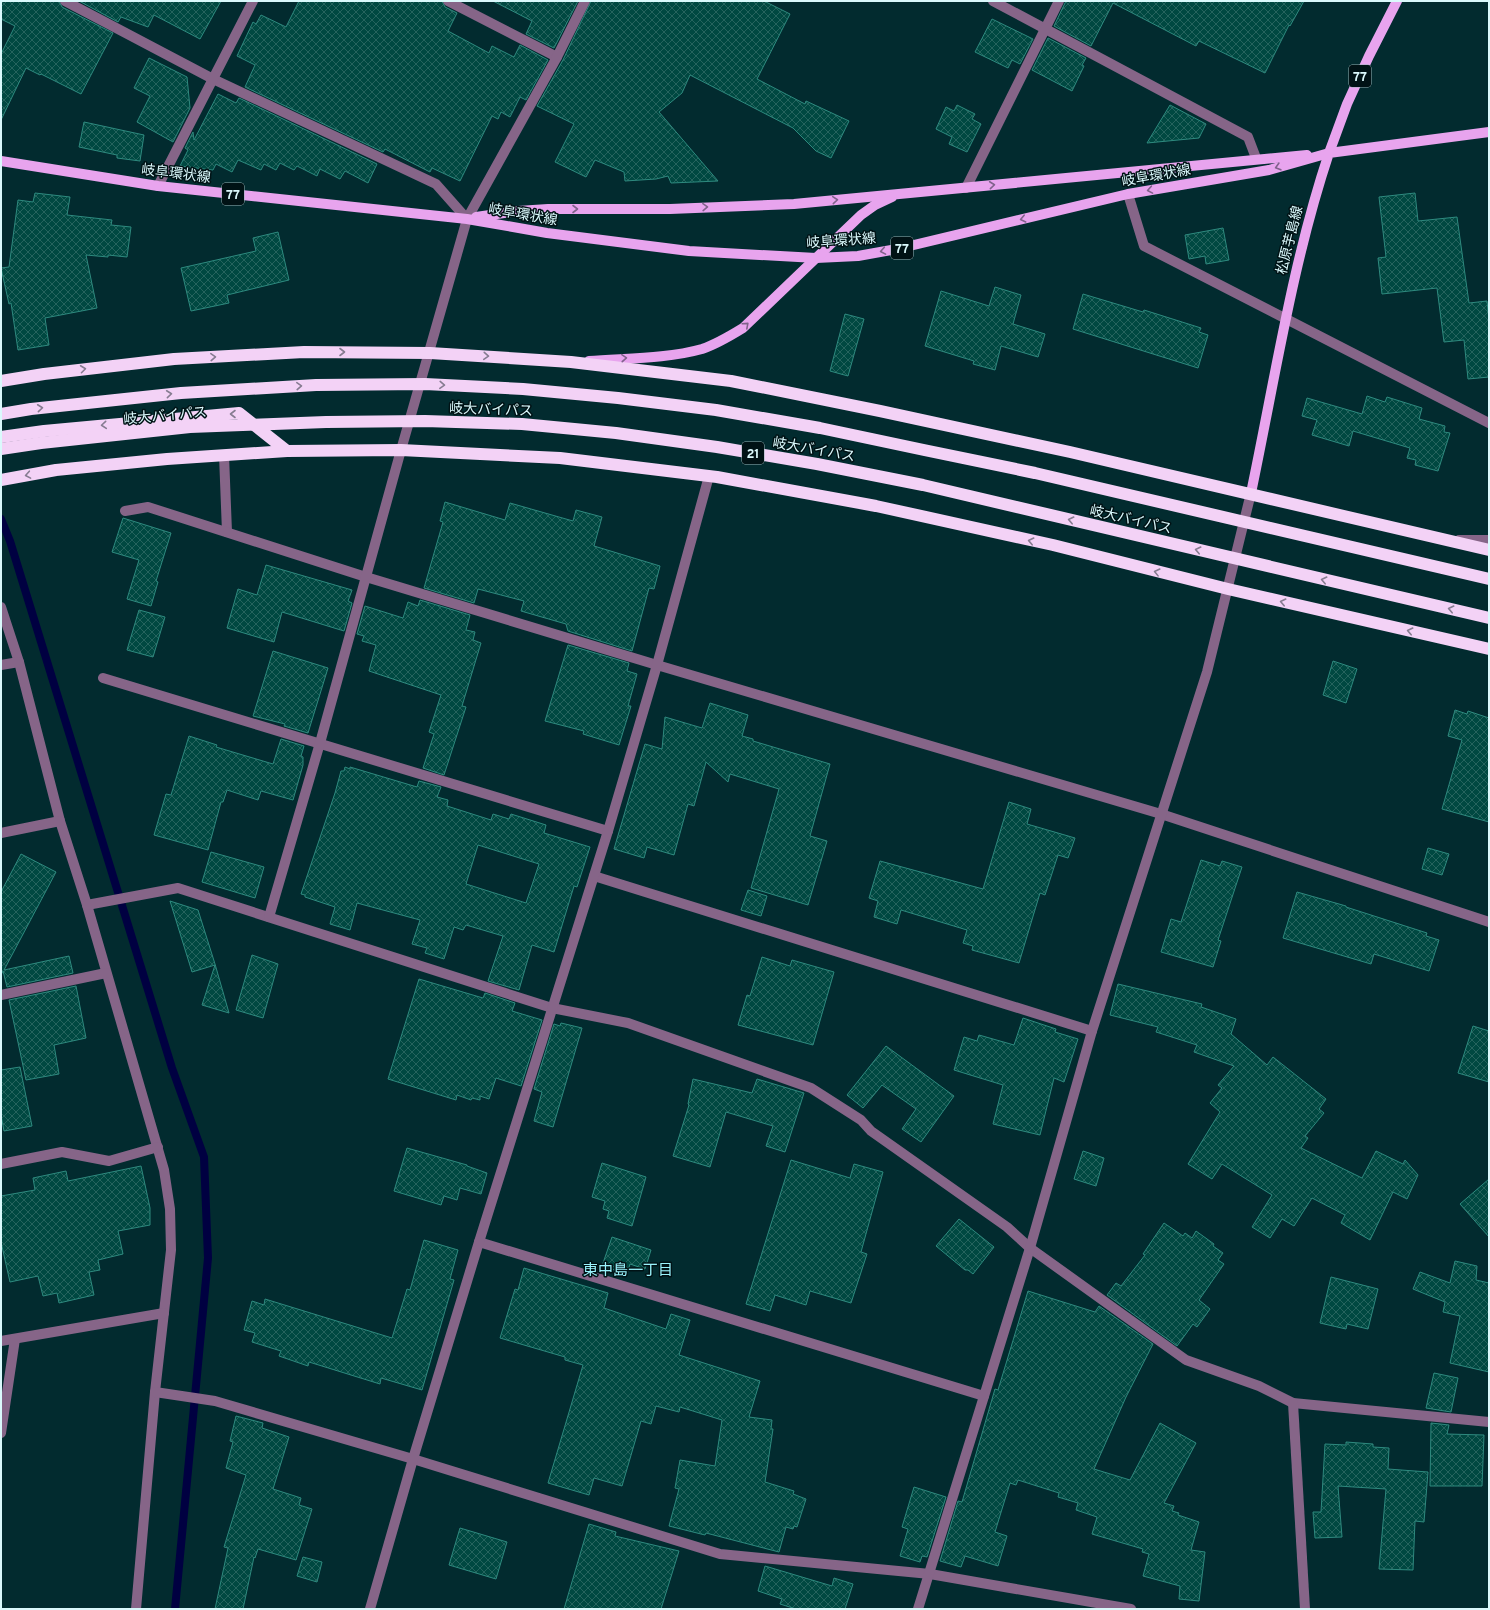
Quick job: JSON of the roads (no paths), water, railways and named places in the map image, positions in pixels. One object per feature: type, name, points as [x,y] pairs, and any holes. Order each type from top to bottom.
[{"type":"highway","points":[[1,381],[44,374],[189,358],[304,352],[430,352],[571,362],[738,383],[880,411],[1251,493],[1489,550]]},
{"type":"highway","name":"岐大バイパス","points":[[1,414],[31,409],[181,393],[316,385],[424,384],[523,389],[618,398],[716,410],[820,428],[917,448],[1035,473],[1489,579]]},
{"type":"highway","points":[[1,437],[44,431],[239,413],[287,451]]},
{"type":"highway","name":"岐大バイパス","points":[[1,449],[41,443],[190,427],[326,422],[425,421],[522,424],[616,433],[817,464],[923,485],[1489,618]]},
{"type":"highway","name":"21","points":[[1,480],[56,470],[167,459],[287,451],[401,450],[560,458],[709,476],[876,506],[1053,546],[1228,589],[1489,649]]},
{"type":"main road","name":"77","points":[[1329,153],[1347,104],[1397,1]]},
{"type":"main road","points":[[1329,153],[1489,132]]},
{"type":"main road","name":"岐阜環状線","points":[[467,219],[518,211],[548,209],[670,209],[794,204],[1256,158],[1329,153]]},
{"type":"main road","name":"岐阜環状線","points":[[1,161],[158,186],[467,219],[547,233],[690,251],[816,258],[858,256],[897,249],[1128,194],[1269,170],[1329,153]]},
{"type":"main road","name":"松原芋島線","points":[[1251,493],[1286,318],[1312,203],[1329,153]]},
{"type":"main road","points":[[571,362],[673,355],[702,349],[720,342],[743,328],[862,215],[875,205],[891,198],[913,193]]},
{"type":"street","points":[[65,1],[213,79],[436,184],[467,219]]},
{"type":"street","points":[[158,186],[253,1]]},
{"type":"street","points":[[448,1],[557,57]]},
{"type":"street","points":[[270,917],[467,219],[557,57],[585,1]]},
{"type":"street","points":[[993,1],[1248,137],[1256,158]]},
{"type":"street","points":[[966,188],[1059,1]]},
{"type":"street","points":[[1128,194],[1144,246],[1489,423]]},
{"type":"street","points":[[224,455],[227,532]]},
{"type":"street","points":[[370,1609],[413,1459],[479,1242],[608,831],[657,665],[709,476]]},
{"type":"street","points":[[918,1609],[1030,1248],[1092,1031],[1207,672],[1251,493]]},
{"type":"street","points":[[125,511],[148,507],[366,577],[1161,814],[1489,922]]},
{"type":"street","points":[[1439,539],[1489,540]]},
{"type":"street","points":[[1,606],[19,662],[60,821],[87,905],[158,1147],[164,1170],[170,1209],[171,1250],[155,1392],[136,1609]]},
{"type":"street","points":[[1,665],[19,662]]},
{"type":"street","points":[[104,678],[608,831]]},
{"type":"street","points":[[1,834],[60,821]]},
{"type":"street","points":[[594,876],[1092,1031]]},
{"type":"street","points":[[87,905],[178,888],[552,1008],[628,1023],[811,1088],[862,1120],[872,1131],[1007,1227],[1030,1248],[1186,1360],[1259,1386],[1293,1404],[1489,1422]]},
{"type":"street","points":[[1,995],[106,973]]},
{"type":"street","points":[[1,1164],[62,1152],[109,1161],[158,1147]]},
{"type":"street","points":[[479,1242],[984,1396]]},
{"type":"street","points":[[1,1341],[164,1313]]},
{"type":"street","points":[[1,1433],[15,1339]]},
{"type":"street","points":[[155,1392],[212,1401],[413,1459],[720,1554],[930,1574],[1131,1609]]},
{"type":"street","points":[[1293,1404],[1305,1609]]},
{"type":"waterway","points":[[1,519],[10,541],[172,1068],[204,1157],[208,1258],[175,1609]]},
{"type":"district","name":"東中島一丁目","points":[[628,1270]]}]
